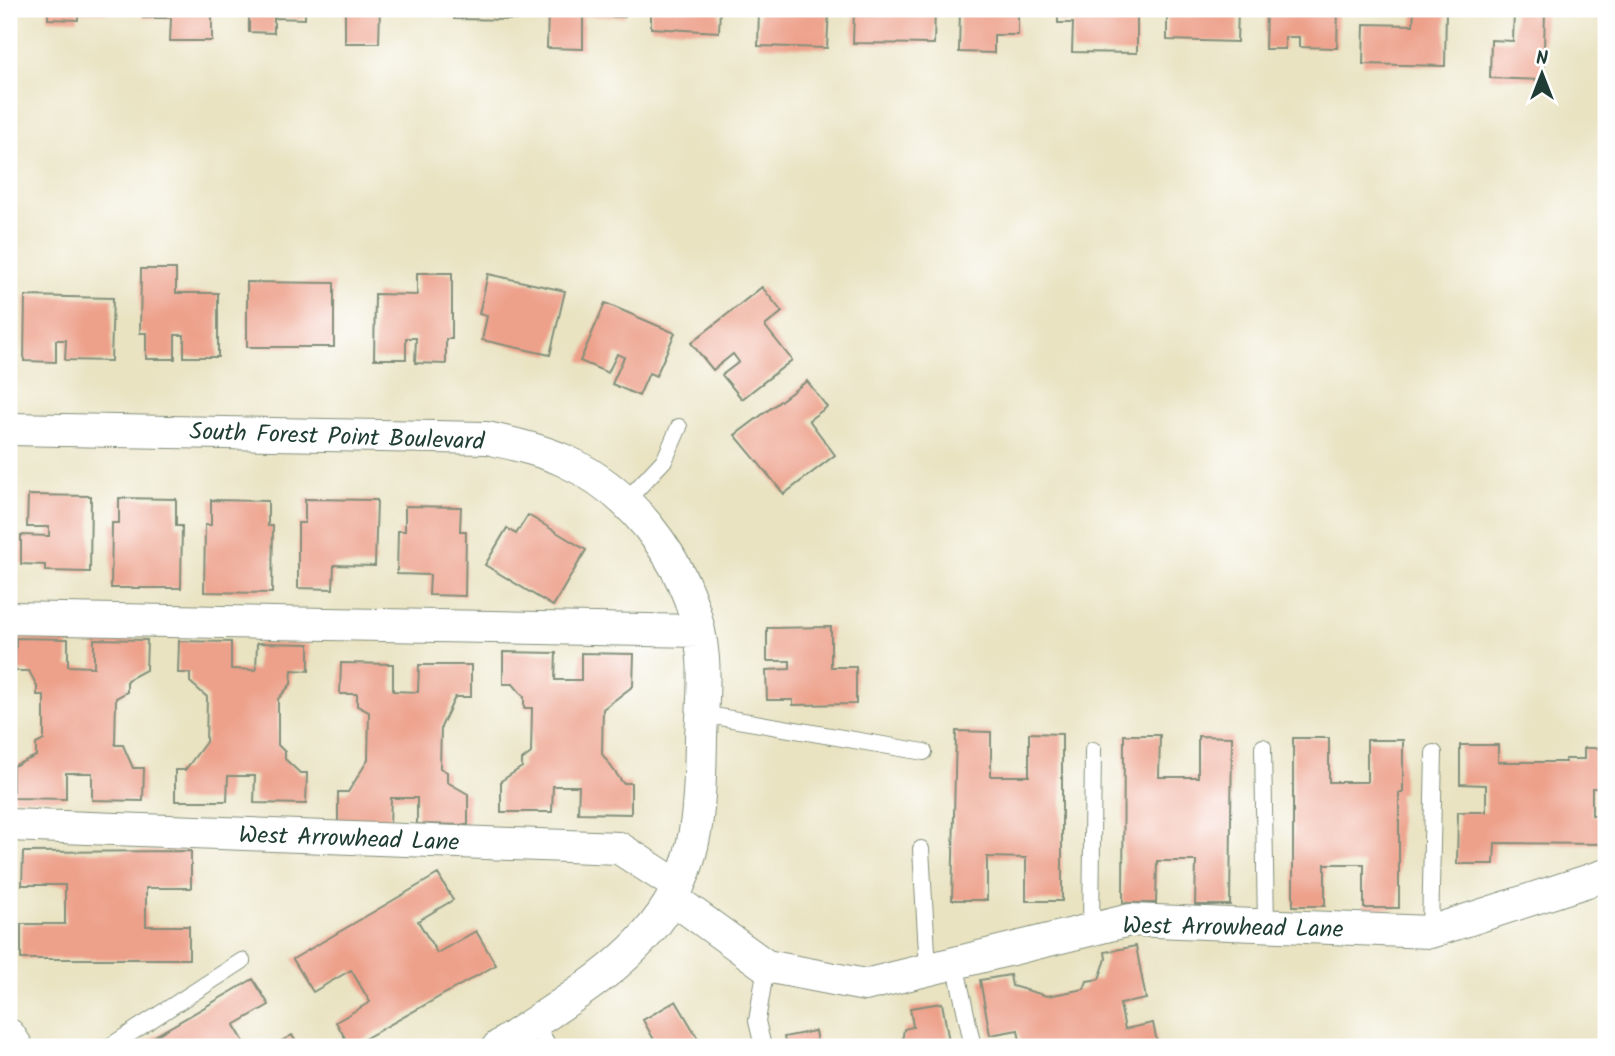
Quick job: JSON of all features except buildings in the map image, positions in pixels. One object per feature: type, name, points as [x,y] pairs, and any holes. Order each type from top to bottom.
[{"type":"street","name":"South Forest Point Boulevard","points":[[9,429],[487,438],[533,448],[594,477],[625,502],[649,528],[669,556],[687,592],[703,659],[697,825],[688,863],[675,892],[650,930],[628,954],[541,1035],[498,1047]]},
{"type":"street","points":[[9,618],[698,631]]},
{"type":"street","name":"West Arrowhead Lane","points":[[9,825],[620,848],[766,966],[865,985],[1130,920],[1430,932],[1606,875]]},
{"type":"street","points":[[9,1035],[17,1047]]},
{"type":"lane","points":[[625,502],[665,459],[679,428]]},
{"type":"lane","points":[[702,714],[924,752]]},
{"type":"lane","points":[[1263,747],[1266,926]]},
{"type":"lane","points":[[1091,930],[1093,750]]},
{"type":"lane","points":[[1430,932],[1434,753]]},
{"type":"lane","points":[[920,849],[941,966],[973,1047]]},
{"type":"lane","points":[[109,1047],[242,961]]},
{"type":"lane","points":[[763,1047],[757,1021],[766,966]]}]
